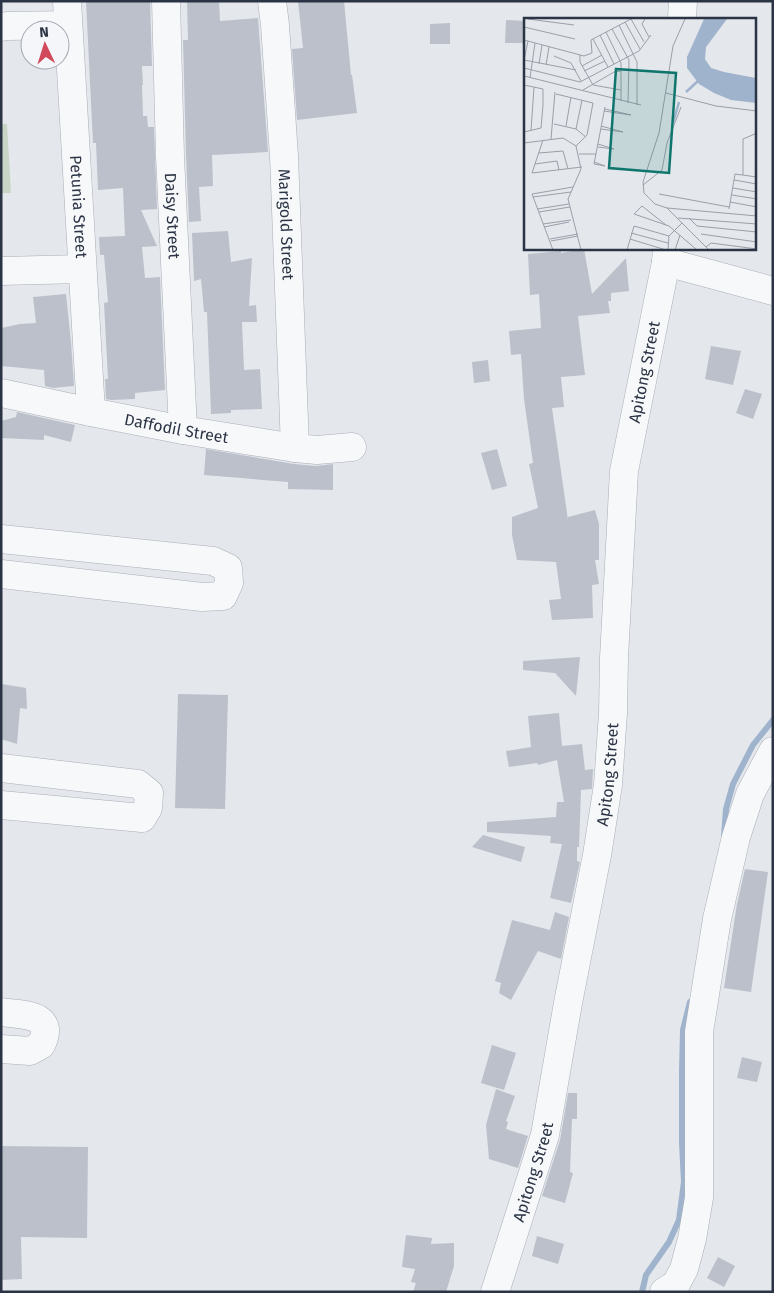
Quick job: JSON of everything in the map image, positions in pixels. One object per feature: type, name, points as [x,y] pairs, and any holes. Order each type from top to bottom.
[{"type":"street","name":"Daisy Street","points":[[166,1],[183,430]]},
{"type":"street","name":"Marigold Street","points":[[272,1],[284,156],[295,448]]},
{"type":"street","points":[[682,18],[683,1]]},
{"type":"street","points":[[1,27],[68,13]]},
{"type":"street","name":"Petunia Street","points":[[68,13],[90,412]]},
{"type":"street","points":[[667,256],[773,291]]},
{"type":"street","name":"Apitong Street","points":[[495,1292],[545,1135],[569,994],[597,855],[608,785],[624,471],[667,256]]},
{"type":"street","points":[[1,271],[82,269]]},
{"type":"street","name":"Daffodil Street","points":[[1,392],[183,430],[295,448],[317,450],[352,447]]},
{"type":"street","points":[[1,539],[213,562],[228,568],[229,583],[222,596],[202,597],[1,574]]},
{"type":"street","points":[[664,1292],[676,1284],[684,1269],[692,1239],[699,1198],[700,1032],[717,920],[736,837],[750,794],[773,751]]},
{"type":"street","points":[[1,768],[138,784],[148,793],[148,808],[142,818],[1,805]]},
{"type":"street","points":[[1,1012],[32,1016],[39,1019],[43,1023],[44,1034],[41,1045],[30,1051],[1,1049]]},
{"type":"green space","points":[[1,124],[7,124],[11,193],[1,193]]},
{"type":"building","points":[[86,1],[150,1],[152,66],[142,66],[143,116],[147,116],[148,127],[154,127],[157,209],[141,210],[157,246],[142,247],[145,278],[160,277],[165,390],[135,393],[135,399],[106,399],[105,379],[108,379],[104,303],[108,302],[104,255],[100,255],[99,237],[125,236],[123,188],[98,190],[96,143],[93,143]]},
{"type":"building","points":[[187,1],[219,1],[220,21],[258,18],[268,152],[212,155],[213,186],[199,187],[201,221],[189,222],[183,40],[188,40]]},
{"type":"building","points":[[298,1],[344,1],[351,75],[357,113],[297,120],[292,49],[303,48]]},
{"type":"building","points":[[506,20],[524,21],[524,43],[505,43]]},
{"type":"building","points":[[450,23],[450,44],[430,44],[430,24]]},
{"type":"building","points":[[228,231],[231,262],[252,258],[249,306],[256,305],[257,322],[242,322],[244,370],[260,369],[262,409],[231,410],[231,413],[211,414],[207,312],[204,312],[201,279],[194,281],[192,233]]},
{"type":"building","points":[[584,250],[592,294],[626,258],[629,291],[611,293],[611,301],[608,301],[610,313],[578,316],[585,375],[561,377],[564,407],[552,408],[568,520],[568,517],[595,510],[599,524],[599,560],[595,560],[599,584],[592,585],[593,618],[552,620],[549,600],[561,599],[556,562],[517,560],[512,535],[512,517],[538,508],[529,464],[533,463],[524,399],[521,354],[511,355],[509,331],[541,328],[539,294],[530,295],[528,254],[561,251],[561,253]]},
{"type":"building","points":[[66,294],[74,386],[53,388],[45,386],[44,370],[1,366],[1,328],[36,323],[33,297]]},
{"type":"building","points":[[711,346],[741,351],[733,385],[705,379]]},
{"type":"building","points":[[488,360],[490,381],[474,383],[472,362]]},
{"type":"building","points":[[745,389],[762,394],[753,419],[736,413]]},
{"type":"building","points":[[17,412],[75,425],[71,442],[44,435],[44,440],[1,438],[1,421],[16,417]]},
{"type":"building","points":[[206,449],[294,464],[316,466],[333,464],[333,490],[288,489],[288,482],[204,475]]},
{"type":"building","points":[[497,449],[507,486],[492,490],[481,453]]},
{"type":"building","points":[[580,657],[576,696],[555,673],[523,670],[523,661]]},
{"type":"building","points":[[2,684],[26,688],[27,709],[20,708],[17,744],[1,739]]},
{"type":"building","points":[[178,694],[228,695],[225,809],[175,808]]},
{"type":"building","points":[[559,713],[562,746],[582,744],[585,770],[593,769],[592,789],[581,790],[579,847],[577,847],[577,861],[580,862],[571,903],[550,898],[562,844],[550,843],[551,836],[487,832],[487,822],[556,817],[557,802],[564,802],[557,760],[538,765],[537,763],[509,767],[506,751],[531,747],[528,716]]},
{"type":"building","points":[[483,835],[525,847],[521,862],[472,847]]},
{"type":"building","points":[[745,869],[768,872],[751,992],[724,988],[737,904]]},
{"type":"building","points":[[555,912],[569,917],[561,959],[538,951],[511,1000],[499,993],[501,983],[495,981],[512,920],[550,930]]},
{"type":"building","points":[[492,1045],[516,1053],[504,1090],[481,1083]]},
{"type":"building","points":[[742,1057],[762,1062],[757,1082],[737,1078]]},
{"type":"building","points":[[496,1089],[515,1096],[506,1121],[508,1122],[506,1129],[528,1136],[518,1168],[489,1159],[486,1125]]},
{"type":"building","points":[[568,1093],[577,1093],[577,1119],[572,1119],[570,1172],[573,1173],[565,1203],[542,1196],[560,1140]]},
{"type":"building","points":[[1,1146],[88,1147],[87,1238],[21,1237],[22,1279],[1,1280]]},
{"type":"building","points":[[406,1235],[432,1238],[431,1244],[454,1243],[454,1266],[446,1292],[413,1292],[416,1283],[411,1282],[415,1269],[402,1267]]},
{"type":"building","points":[[537,1236],[564,1244],[558,1264],[532,1256]]},
{"type":"building","points":[[718,1257],[735,1266],[724,1287],[707,1278]]},
{"type":"waterway","points":[[724,836],[726,809],[733,784],[753,745],[773,720]]},
{"type":"waterway","points":[[642,1292],[646,1275],[669,1242],[679,1220],[684,1182],[682,1143],[683,1030],[690,1002]]}]
